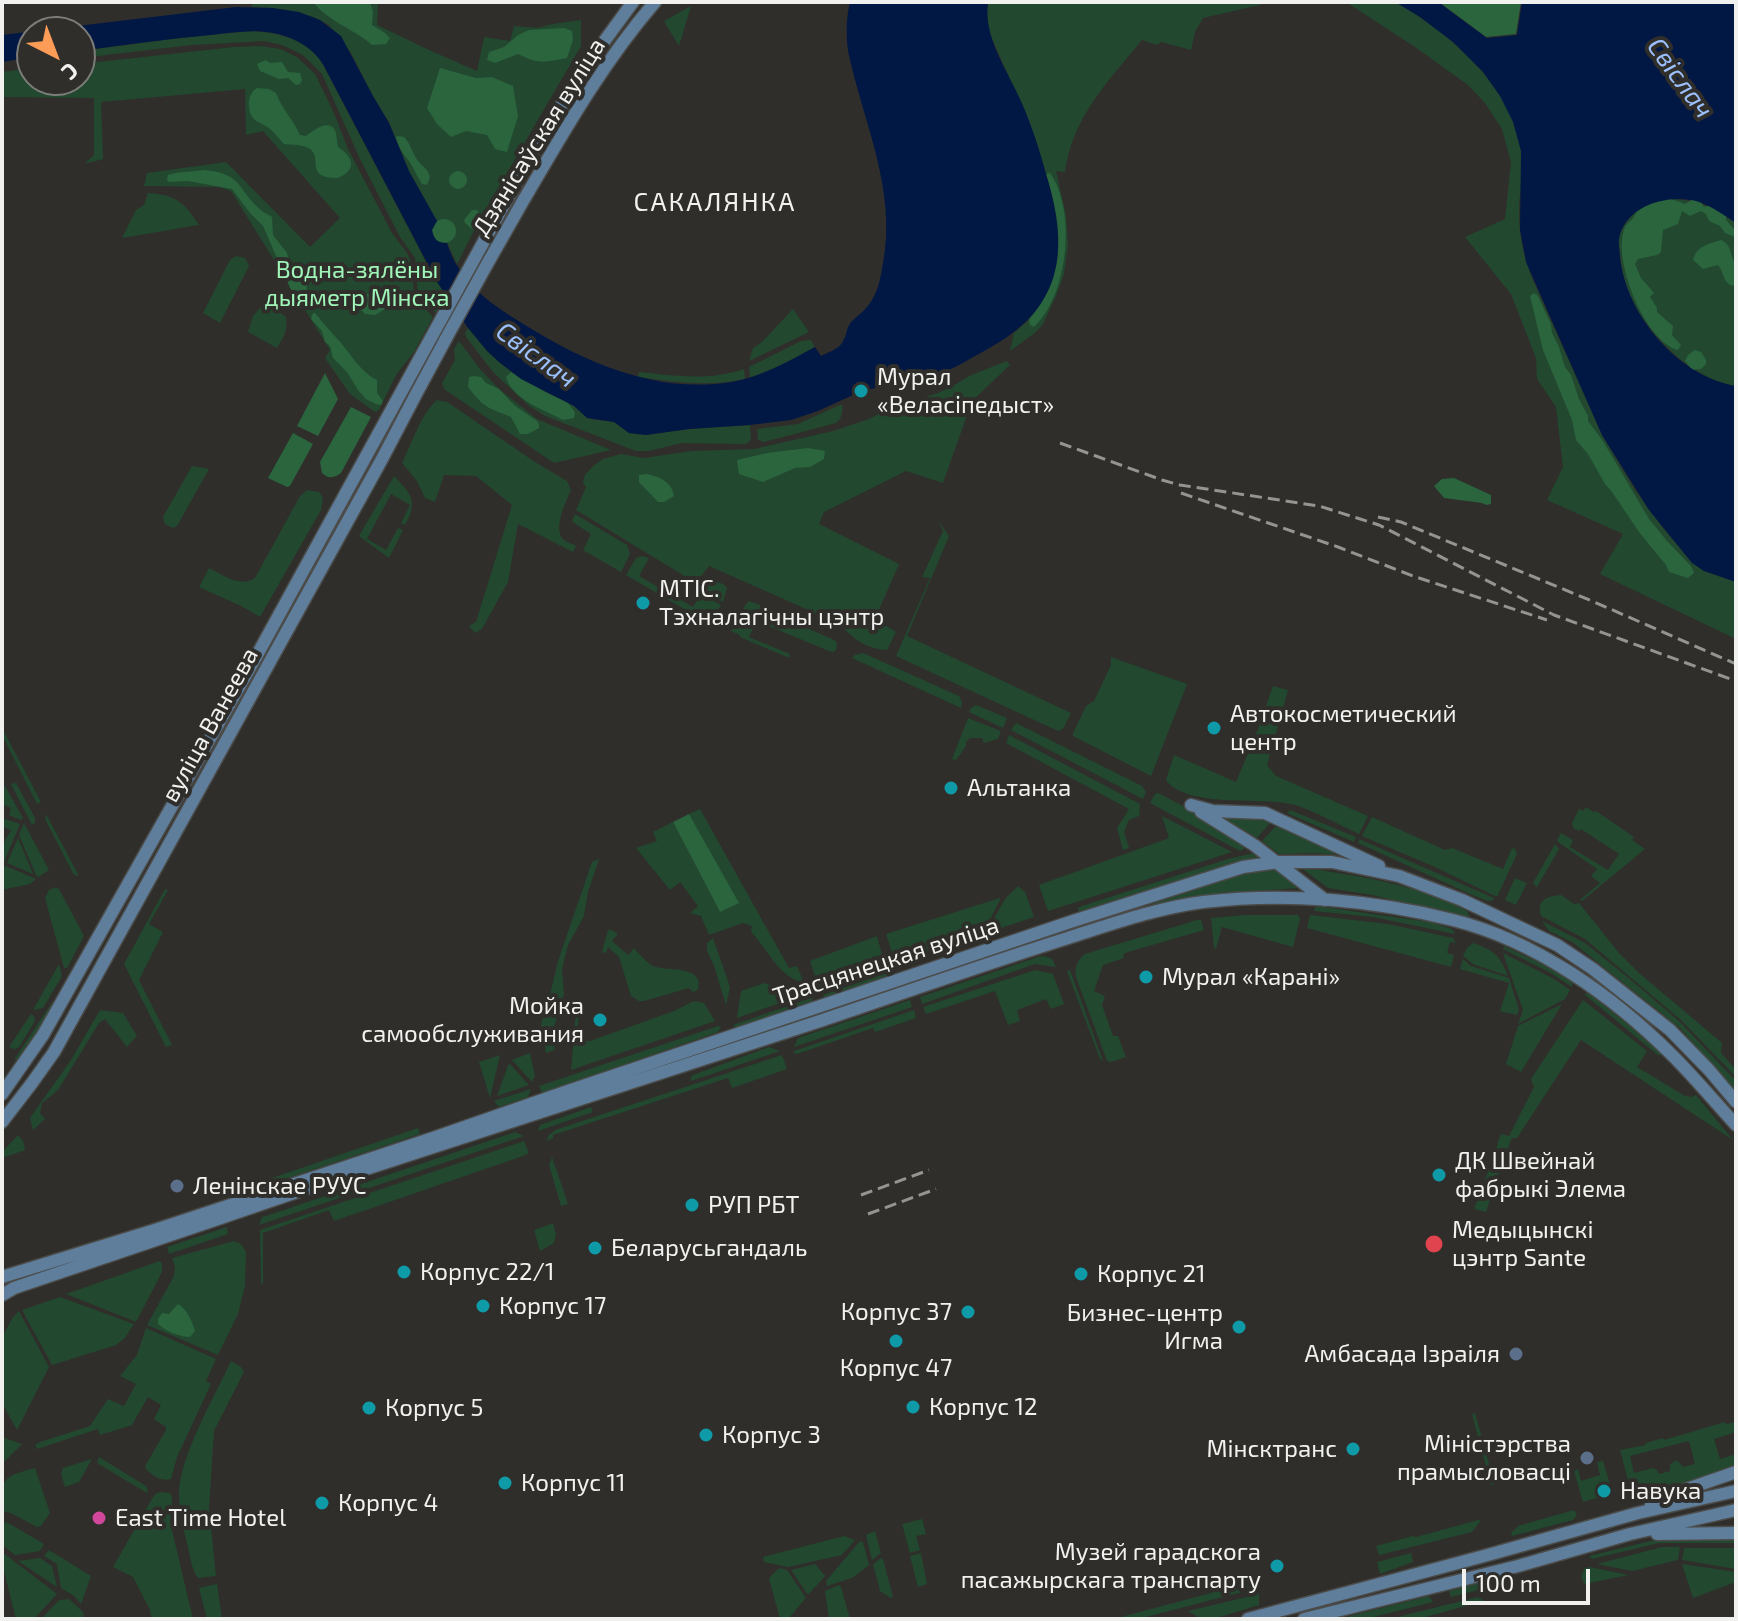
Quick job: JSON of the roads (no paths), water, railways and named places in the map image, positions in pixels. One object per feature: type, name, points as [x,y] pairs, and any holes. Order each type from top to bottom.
[{"type":"main road","name":"Дзянісаўская вуліца","points":[[432,335],[540,139],[589,62],[633,2]]},
{"type":"main road","name":"Дзянісаўская вуліца","points":[[445,342],[561,135],[636,24],[655,2]]},
{"type":"main road","name":"вуліца Ванеева","points":[[2,1094],[43,1035],[322,539],[432,335]]},
{"type":"main road","name":"вуліца Ванеева","points":[[2,1122],[54,1052],[445,342]]},
{"type":"main road","points":[[1325,900],[1278,862],[1191,805],[1213,811],[1265,813],[1399,876]]},
{"type":"main road","name":"Трасцянецкая вуліца","points":[[2,1295],[157,1235],[583,1086],[1073,921],[1243,867],[1278,862],[1332,862],[1399,876],[1462,900],[1557,945],[1593,969],[1670,1030],[1736,1102]]},
{"type":"main road","name":"Трасцянецкая вуліца","points":[[2,1277],[157,1235],[313,1187],[1031,949],[1157,911],[1202,902],[1325,900],[1393,908],[1487,931],[1538,955],[1583,982],[1676,1058],[1736,1125]]},
{"type":"main road","points":[[1487,931],[1494,914]]},
{"type":"main road","points":[[1583,982],[1593,969]]},
{"type":"main road","points":[[1638,1513],[1667,1496],[1736,1472]]},
{"type":"main road","points":[[1248,1619],[1638,1513],[1736,1491]]},
{"type":"main road","points":[[1304,1619],[1518,1566],[1630,1534],[1736,1510]]},
{"type":"main road","points":[[1630,1534],[1736,1533]]},
{"type":"water","name":"Свіслач","points":[[850,2],[988,2],[992,39],[1031,126],[1053,202],[1058,253],[1054,276],[1045,297],[1012,334],[941,373],[866,389],[791,420],[646,435],[629,433],[614,422],[587,418],[574,406],[521,379],[487,351],[437,282],[324,66],[302,44],[281,35],[250,31],[96,49],[96,24],[236,7],[299,12],[320,20],[341,36],[389,123],[409,171],[437,221],[432,230],[435,238],[447,243],[466,279],[481,294],[548,339],[597,363],[649,379],[703,385],[753,376],[815,347],[821,356],[832,351],[842,343],[850,323],[869,305],[877,290],[886,236],[886,209],[876,156],[848,51]]},
{"type":"water","name":"Свіслач","points":[[1395,2],[1438,2],[1487,38],[1517,35],[1522,2],[1736,2],[1736,223],[1699,202],[1663,201],[1650,204],[1630,218],[1623,227],[1619,243],[1624,278],[1632,300],[1658,339],[1694,370],[1736,386],[1736,582],[1704,571],[1692,563],[1649,510],[1602,435],[1526,262],[1520,230],[1521,151],[1513,122],[1500,96],[1483,72],[1453,42]]},
{"type":"water","points":[[16,33],[16,60],[2,62],[2,35]]},
{"type":"railway","points":[[1060,443],[1180,485],[1319,506],[1379,525],[1554,615],[1736,681]]},
{"type":"railway","points":[[1181,493],[1547,620]]},
{"type":"railway","points":[[1378,517],[1401,522],[1736,664]]},
{"type":"railway","points":[[861,1195],[929,1170]]},
{"type":"railway","points":[[868,1214],[936,1189]]},
{"type":"place","name":"Мурал «Веласіпедыст»","points":[[861,391]]},
{"type":"place","name":"МТІС. Тэхналагічны цэнтр","points":[[643,603]]},
{"type":"place","name":"Автокосметический центр","points":[[1214,728]]},
{"type":"place","name":"Альтанка","points":[[951,788]]},
{"type":"place","name":"Мурал «Карані»","points":[[1146,977]]},
{"type":"place","name":"Мойка самообслуживания","points":[[600,1020]]},
{"type":"place","name":"ДК Швейнай фабрыкі Элема","points":[[1439,1175]]},
{"type":"place","name":"Ленінскае РУУС","points":[[177,1186]]},
{"type":"place","name":"РУП РБТ","points":[[692,1205]]},
{"type":"place","name":"Медыцынскі цэнтр Sante","points":[[1434,1244]]},
{"type":"place","name":"Беларусьгандаль","points":[[595,1248]]},
{"type":"place","name":"Корпус 22/1","points":[[404,1272]]},
{"type":"place","name":"Корпус 21","points":[[1081,1274]]},
{"type":"place","name":"Корпус 17","points":[[483,1306]]},
{"type":"place","name":"Корпус 37","points":[[968,1312]]},
{"type":"place","name":"Бизнес-центр Игма","points":[[1239,1327]]},
{"type":"place","name":"Корпус 47","points":[[896,1341]]},
{"type":"place","name":"Амбасада Ізраіля","points":[[1516,1354]]},
{"type":"place","name":"Корпус 12","points":[[913,1407]]},
{"type":"place","name":"Корпус 5","points":[[369,1408]]},
{"type":"place","name":"Корпус 3","points":[[706,1435]]},
{"type":"place","name":"Мінсктранс","points":[[1353,1449]]},
{"type":"place","name":"Міністэрства прамысловасці","points":[[1587,1458]]},
{"type":"place","name":"Корпус 11","points":[[505,1483]]},
{"type":"place","name":"Навука","points":[[1604,1491]]},
{"type":"place","name":"Корпус 4","points":[[322,1503]]},
{"type":"place","name":"East Time Hotel","points":[[99,1518]]},
{"type":"place","name":"Музей гарадскога пасажырскага транспарту","points":[[1277,1566]]},
{"type":"district","name":"САКАЛЯНКА","points":[[715,202]]},
{"type":"park label","name":"Водна-зялёны дыяметр Мінска","points":[[357,284]]}]
